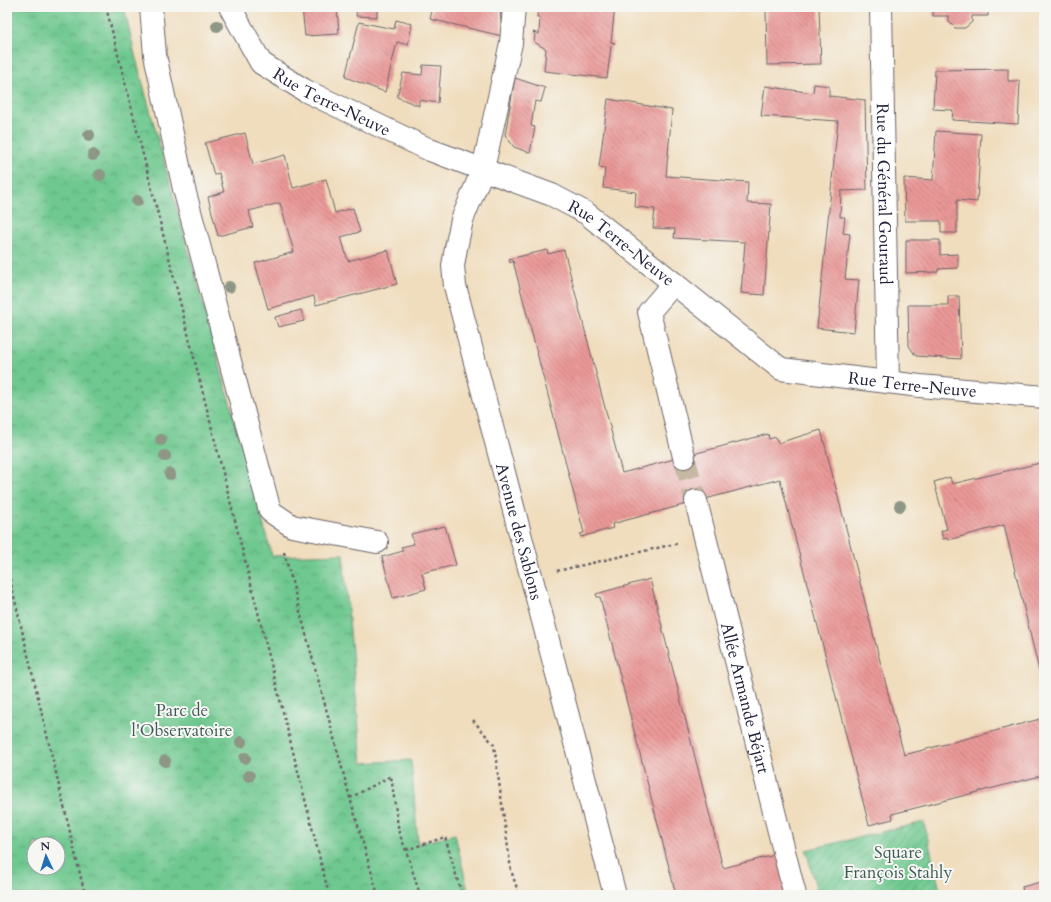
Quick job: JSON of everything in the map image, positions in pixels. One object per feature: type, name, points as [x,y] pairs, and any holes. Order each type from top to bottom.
[{"type":"street","points":[[151,7],[155,55],[184,189],[270,511],[292,526],[377,542]]},
{"type":"street","name":"Rue Terre-Neuve","points":[[230,7],[261,64],[304,90],[430,150],[552,195],[586,213],[781,369],[920,386],[1044,397]]},
{"type":"street","name":"Avenue des Sablons","points":[[514,7],[511,42],[483,170],[462,220],[456,248],[453,266],[455,286],[615,895]]},
{"type":"street","name":"Rue du Général Gouraud","points":[[881,7],[888,382]]},
{"type":"street","points":[[674,283],[649,312],[684,456]]},
{"type":"street","name":"Allée Armande Béjart","points":[[696,501],[795,895]]},
{"type":"path","points":[[106,7],[329,895]]},
{"type":"path","points":[[531,578],[672,544]]},
{"type":"path","points":[[7,567],[85,895]]},
{"type":"path","points":[[473,720],[494,745],[511,870],[518,895]]},
{"type":"path","points":[[378,895],[350,798],[391,776],[399,833],[420,895]]},
{"type":"path","points":[[406,850],[445,837],[462,895]]},
{"type":"green space","name":"Parc de l'Observatoire","points":[[7,7],[124,7],[135,55],[272,556],[343,554],[362,763],[411,760],[418,844],[455,834],[469,895],[7,895]]},
{"type":"green space","name":"Square François Stahly","points":[[924,822],[941,895],[818,895],[806,850]]},
{"type":"building","points":[[302,7],[337,7],[339,34],[305,36]]},
{"type":"building","points":[[357,7],[377,7],[377,17],[356,16]]},
{"type":"building","points":[[433,7],[500,7],[502,36],[430,19]]},
{"type":"building","points":[[538,7],[615,7],[611,42],[615,43],[611,46],[607,78],[544,71],[546,49],[534,42],[535,35],[533,32],[539,34],[540,17],[537,17]]},
{"type":"building","points":[[766,7],[819,7],[821,64],[767,65]]},
{"type":"building","points":[[933,7],[988,7],[988,16],[972,16],[972,22],[965,28],[955,28],[949,22],[948,16],[933,16]]},
{"type":"building","points":[[396,20],[412,24],[408,45],[397,42],[385,92],[345,77],[359,22],[394,29]]},
{"type":"building","points":[[423,65],[441,66],[438,103],[419,100],[419,106],[397,97],[403,73],[422,75]]},
{"type":"building","points":[[1008,69],[1008,81],[1020,81],[1018,124],[952,120],[953,110],[933,109],[935,70]]},
{"type":"building","points":[[515,78],[545,88],[541,102],[535,101],[531,126],[535,127],[530,153],[514,147],[505,135]]},
{"type":"building","points":[[814,84],[829,86],[829,96],[865,100],[867,190],[841,191],[840,217],[845,217],[843,233],[850,234],[845,279],[859,280],[854,332],[817,328],[838,121],[761,116],[765,86],[813,93]]},
{"type":"building","points":[[608,99],[672,110],[666,176],[748,182],[747,203],[771,204],[764,295],[741,293],[745,242],[674,238],[675,229],[653,228],[655,209],[635,207],[636,192],[603,188],[605,168],[599,167]]},
{"type":"building","points":[[936,131],[981,134],[977,202],[957,200],[957,233],[941,233],[941,221],[905,221],[904,178],[933,180]]},
{"type":"building","points":[[245,133],[253,164],[285,155],[293,188],[326,179],[335,213],[353,208],[360,232],[341,237],[348,261],[388,250],[397,284],[316,305],[314,296],[268,309],[255,263],[294,252],[280,203],[249,211],[253,227],[218,236],[208,197],[224,192],[219,173],[214,175],[205,143]]},
{"type":"building","points":[[906,240],[940,240],[940,255],[958,254],[958,268],[938,269],[938,272],[906,273]]},
{"type":"building","points":[[547,250],[548,254],[564,250],[622,473],[768,434],[769,439],[776,437],[778,443],[821,430],[904,755],[1044,718],[1044,775],[892,814],[893,819],[869,825],[780,479],[612,524],[613,528],[581,537],[580,534],[584,533],[513,261],[510,263],[509,259]]},
{"type":"building","points":[[948,296],[959,296],[961,359],[916,356],[909,346],[908,305],[948,305]]},
{"type":"building","points":[[301,310],[304,321],[278,327],[275,317]]},
{"type":"building","points":[[1044,462],[1043,687],[1004,525],[948,540],[948,538],[943,539],[941,531],[947,529],[934,482],[950,477],[952,484]]},
{"type":"building","points":[[445,526],[456,565],[422,573],[426,589],[393,598],[382,557],[403,551],[401,547],[414,544],[411,534]]},
{"type":"building","points":[[650,579],[723,868],[779,854],[789,895],[676,895],[600,597],[597,597],[596,594]]},
{"type":"building","points":[[1044,881],[1044,895],[1024,895],[1022,887]]},
{"type":"tunnel","points":[[684,457],[696,501]]}]
